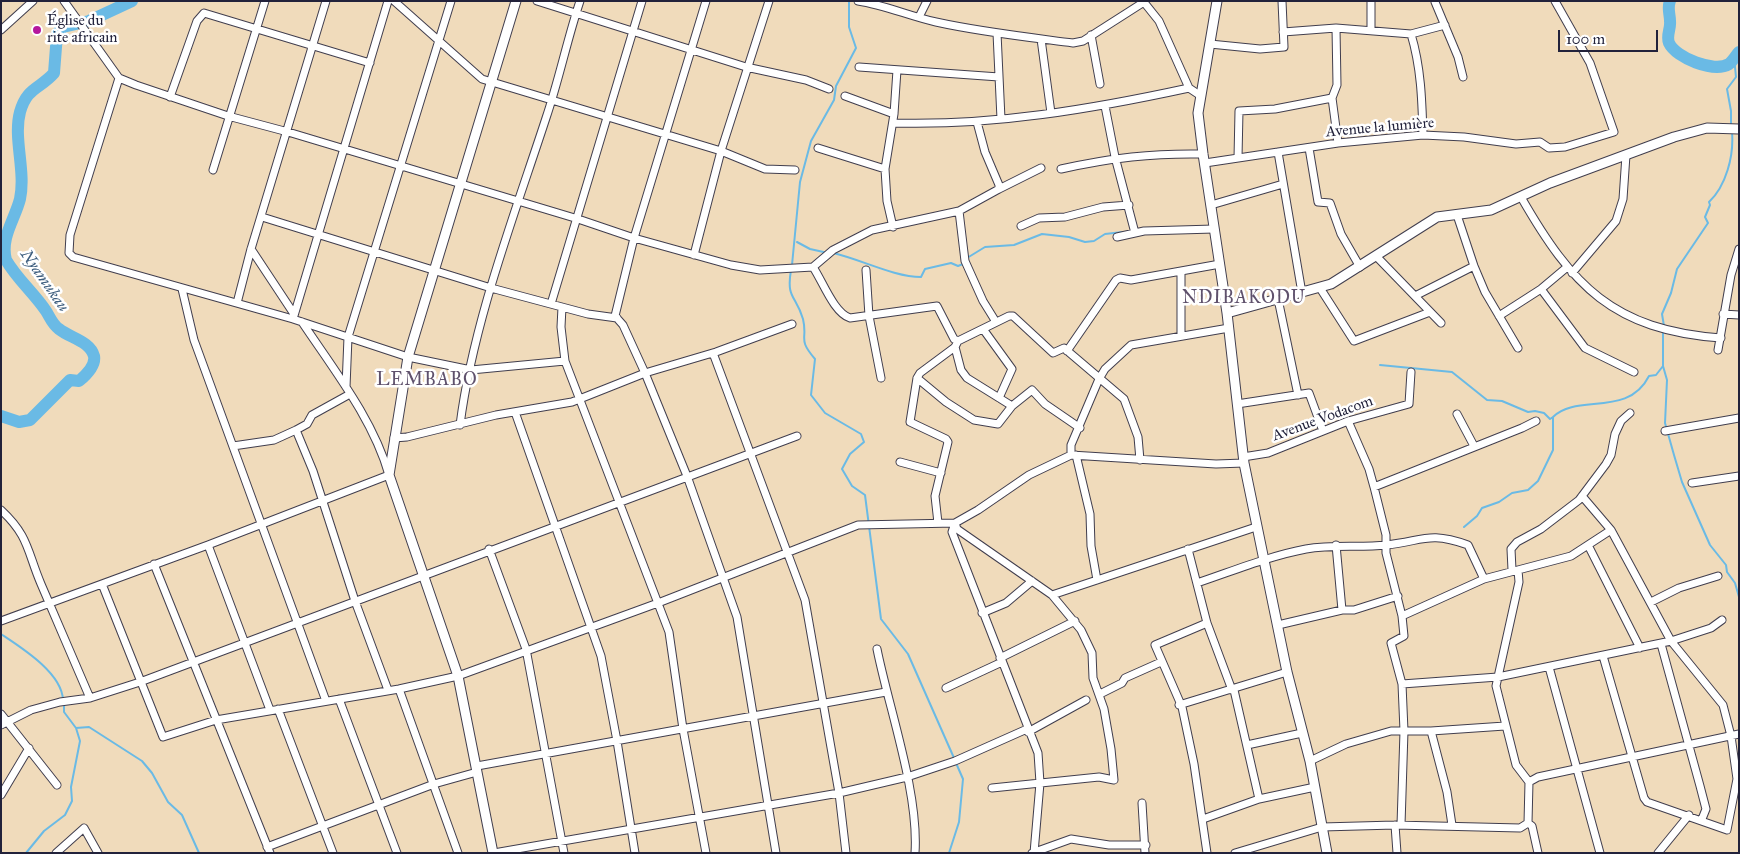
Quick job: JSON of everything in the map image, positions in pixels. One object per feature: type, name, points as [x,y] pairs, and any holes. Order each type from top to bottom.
[{"type":"street","points":[[1,30],[33,1]]},
{"type":"street","points":[[64,1],[119,78],[228,116],[519,200],[634,238],[694,255],[760,270],[813,267],[852,239],[872,230],[893,227],[959,211],[1041,168]]},
{"type":"street","points":[[213,170],[228,116],[265,1]]},
{"type":"street","points":[[237,303],[251,250],[326,1]]},
{"type":"street","points":[[293,317],[388,1]]},
{"type":"street","points":[[394,1],[482,79],[722,152],[765,169],[795,170]]},
{"type":"street","points":[[348,391],[348,337],[402,166],[451,1]]},
{"type":"street","points":[[389,475],[408,357],[516,1]]},
{"type":"street","points":[[537,1],[746,67],[806,80],[828,89]]},
{"type":"street","points":[[460,425],[465,391],[492,288],[552,101],[580,1]]},
{"type":"street","points":[[552,304],[642,1]]},
{"type":"street","points":[[617,318],[616,308],[634,238],[706,1]]},
{"type":"street","points":[[694,255],[746,67],[769,1]]},
{"type":"street","points":[[858,1],[919,17],[997,33],[1072,43],[1092,35],[1144,2],[1159,21],[1189,88],[1201,96]]},
{"type":"street","points":[[919,17],[926,1]]},
{"type":"street","points":[[1217,1],[1198,113],[1229,328],[1244,460],[1256,526],[1288,672],[1310,761],[1327,853]]},
{"type":"street","points":[[1210,44],[1260,49],[1284,47],[1282,1]]},
{"type":"street","points":[[1371,1],[1371,30]]},
{"type":"street","name":"Avenue la lumière","points":[[1061,169],[1115,157],[1166,153],[1204,158],[1238,158],[1338,144],[1423,135],[1464,137],[1516,144],[1540,142],[1549,148],[1582,143],[1614,132],[1590,63],[1555,1]]},
{"type":"street","points":[[1435,2],[1463,77]]},
{"type":"street","points":[[170,97],[197,20],[204,13],[370,63]]},
{"type":"street","points":[[1284,32],[1336,28],[1411,34],[1445,25]]},
{"type":"street","points":[[1336,28],[1337,85],[1332,98],[1338,144]]},
{"type":"street","points":[[997,33],[1001,119]]},
{"type":"street","points":[[1411,34],[1418,56],[1421,77],[1423,135]]},
{"type":"street","points":[[1092,35],[1100,84]]},
{"type":"street","points":[[1041,39],[1052,113]]},
{"type":"street","points":[[859,67],[999,77]]},
{"type":"street","points":[[893,227],[887,201],[885,170],[893,123],[897,70]]},
{"type":"street","points":[[119,78],[70,235],[69,253],[73,257],[112,266],[182,289],[293,317],[302,322],[408,357],[470,370],[565,361]]},
{"type":"street","points":[[893,123],[977,122],[1105,106],[1189,88]]},
{"type":"street","points":[[845,96],[894,114]]},
{"type":"street","points":[[1238,158],[1238,111],[1275,108],[1332,98]]},
{"type":"street","points":[[1105,106],[1115,157],[1135,233]]},
{"type":"street","points":[[977,122],[985,152],[999,189]]},
{"type":"street","points":[[1227,313],[1320,288],[1360,267],[1437,217],[1490,210],[1550,183],[1707,128],[1739,129]]},
{"type":"street","points":[[818,148],[885,170]]},
{"type":"street","points":[[1309,148],[1318,202],[1330,202],[1340,234],[1360,267]]},
{"type":"street","points":[[1278,152],[1302,293]]},
{"type":"street","points":[[1499,316],[1569,270],[1616,221],[1623,199],[1626,155]]},
{"type":"street","points":[[1211,205],[1283,184]]},
{"type":"street","points":[[1521,197],[1546,240],[1569,270],[1622,314],[1684,335],[1721,338]]},
{"type":"street","points":[[1021,226],[1039,218],[1065,217],[1102,207],[1129,205]]},
{"type":"street","points":[[959,211],[965,261],[982,301],[996,322]]},
{"type":"street","points":[[1457,215],[1474,266],[1499,316],[1518,348]]},
{"type":"street","points":[[262,216],[375,253],[492,288],[588,314],[617,318],[623,324],[687,476],[737,617],[755,716],[776,853]]},
{"type":"street","points":[[1117,236],[1135,233],[1214,229]]},
{"type":"street","points":[[1718,350],[1723,314],[1739,249]]},
{"type":"street","points":[[251,250],[293,317]]},
{"type":"street","points":[[1376,256],[1441,323]]},
{"type":"street","points":[[1067,351],[1116,280],[1220,264]]},
{"type":"street","points":[[1415,296],[1474,266]]},
{"type":"street","points":[[813,267],[825,285],[835,307],[844,316],[850,318],[937,306],[957,344],[961,370],[967,378],[1012,406]]},
{"type":"street","points":[[866,270],[869,316],[880,378]]},
{"type":"street","points":[[1181,271],[1181,336]]},
{"type":"street","points":[[1320,288],[1354,341],[1430,312]]},
{"type":"street","points":[[182,289],[194,340],[326,701]]},
{"type":"street","points":[[1541,289],[1585,348],[1634,372]]},
{"type":"street","points":[[1278,299],[1298,395]]},
{"type":"street","points":[[562,307],[561,327],[565,361],[669,632],[683,729],[706,853]]},
{"type":"street","points":[[1723,314],[1739,315]]},
{"type":"street","points":[[938,523],[935,496],[948,442],[946,439],[910,422],[917,378],[920,373],[957,344],[996,322],[1013,316],[1053,353],[1064,348],[1124,399],[1128,405],[1138,437],[1140,460]]},
{"type":"street","points":[[302,322],[348,391],[382,449],[422,576],[458,676],[494,853],[838,793],[907,777],[955,761],[1028,731],[1086,700]]},
{"type":"street","points":[[394,438],[407,437],[581,399],[645,373],[713,353],[792,324]]},
{"type":"street","points":[[1097,580],[1091,546],[1090,514],[1071,445],[1080,428],[1099,379],[1105,369],[1132,345],[1229,328]]},
{"type":"street","points":[[983,329],[1012,369],[998,398]]},
{"type":"street","points":[[713,353],[805,600],[838,793],[846,853]]},
{"type":"street","name":"Avenue Vodacom","points":[[1073,455],[1216,464],[1244,460],[1268,453],[1348,421],[1409,404],[1411,372]]},
{"type":"street","points":[[917,378],[946,402],[974,420],[998,424],[1012,406],[1032,390],[1045,404],[1080,428]]},
{"type":"street","points":[[233,446],[274,440],[296,430],[307,424],[312,415],[348,391]]},
{"type":"street","points":[[1237,404],[1309,393],[1323,431]]},
{"type":"street","points":[[515,412],[600,656],[617,741],[635,853]]},
{"type":"street","points":[[1538,853],[1532,826],[1528,823],[1529,782],[1516,765],[1496,686],[1519,582],[1511,549],[1517,542],[1541,529],[1582,496],[1606,464],[1611,455],[1615,434],[1621,421],[1630,413]]},
{"type":"street","points":[[1458,414],[1474,446]]},
{"type":"street","points":[[1667,431],[1739,418]]},
{"type":"street","points":[[1348,421],[1369,469],[1374,487],[1386,535],[1386,545],[1402,616],[1404,636],[1390,643],[1402,684],[1404,731],[1397,853]]},
{"type":"street","points":[[1374,487],[1536,421]]},
{"type":"street","points":[[296,430],[314,471],[321,500],[355,601],[388,690]]},
{"type":"street","points":[[4,723],[31,710],[63,701],[90,698],[140,682],[798,436]]},
{"type":"street","points":[[102,584],[162,737],[216,720],[399,689],[458,676],[526,649],[658,603],[788,554],[858,525],[871,523],[955,523],[1029,475],[1073,455]]},
{"type":"street","points":[[900,462],[941,473]]},
{"type":"street","points":[[1,621],[208,545],[260,523],[389,475]]},
{"type":"street","points":[[1692,483],[1739,476]]},
{"type":"street","points":[[1582,496],[1611,530],[1671,641],[1723,705],[1735,735],[1737,779],[1727,830],[1702,819],[1647,802],[1644,798],[1603,656]]},
{"type":"street","points":[[1,510],[20,530],[90,698]]},
{"type":"street","points":[[955,523],[957,528],[1052,595],[1075,621],[1092,653],[1093,678],[1100,694],[1111,749],[1114,780],[1099,777],[992,788]]},
{"type":"street","points":[[955,523],[952,532],[1038,753],[1040,783],[1033,852],[1071,839],[1110,849],[1146,845]]},
{"type":"street","points":[[1052,595],[1256,526]]},
{"type":"street","points":[[1402,616],[1484,579],[1571,556],[1611,530]]},
{"type":"street","points":[[1197,583],[1264,560],[1307,549],[1336,545],[1386,545],[1425,537],[1444,537],[1468,544],[1484,579]]},
{"type":"street","points":[[208,545],[244,643],[274,709],[333,853]]},
{"type":"street","points":[[1336,545],[1342,610]]},
{"type":"street","points":[[1588,545],[1640,648]]},
{"type":"street","points":[[1188,549],[1207,623],[1233,690],[1259,799]]},
{"type":"street","points":[[489,550],[526,649],[547,752],[564,853]]},
{"type":"street","points":[[154,564],[268,850],[323,826],[477,769],[547,752],[886,692]]},
{"type":"street","points":[[1651,602],[1679,588],[1718,576]]},
{"type":"street","points":[[982,613],[1006,603],[1032,581]]},
{"type":"street","points":[[1278,625],[1342,610],[1354,610],[1398,596]]},
{"type":"street","points":[[1402,684],[1498,677],[1661,644],[1711,628],[1722,620]]},
{"type":"street","points":[[946,688],[1075,621]]},
{"type":"street","points":[[1207,623],[1155,645],[1179,705],[1194,764],[1207,853]]},
{"type":"street","points":[[1661,644],[1706,809],[1702,819]]},
{"type":"street","points":[[877,649],[907,777],[915,828],[915,853]]},
{"type":"street","points":[[1100,694],[1122,683],[1126,678],[1161,662]]},
{"type":"street","points":[[1548,667],[1600,853]]},
{"type":"street","points":[[1179,705],[1288,672]]},
{"type":"street","points":[[399,689],[458,853]]},
{"type":"street","points":[[339,699],[398,853]]},
{"type":"street","points":[[1,714],[4,723],[29,748],[57,785]]},
{"type":"street","points":[[1310,761],[1346,744],[1391,730],[1431,732],[1505,726]]},
{"type":"street","points":[[1431,732],[1447,792],[1452,825]]},
{"type":"street","points":[[1247,745],[1302,733]]},
{"type":"street","points":[[1529,782],[1538,777],[1735,735]]},
{"type":"street","points":[[1,794],[29,748]]},
{"type":"street","points":[[1203,819],[1259,799],[1315,787]]},
{"type":"street","points":[[1142,803],[1145,853]]},
{"type":"street","points":[[1658,853],[1689,815]]},
{"type":"street","points":[[1235,853],[1322,827],[1452,825],[1520,828],[1528,823]]},
{"type":"street","points":[[56,853],[84,828],[98,853]]},
{"type":"waterway","name":"Nyamukau","points":[[1,416],[19,422],[30,420],[70,380],[79,381],[90,370],[94,360],[92,351],[84,343],[63,332],[55,325],[6,260],[6,236],[20,199],[22,177],[18,133],[20,112],[30,93],[54,73],[57,34],[63,27],[89,21],[132,1]]},
{"type":"waterway","points":[[792,265],[800,182],[811,141],[834,100],[836,86],[856,48],[849,27],[849,1]]},
{"type":"waterway","points":[[1670,1],[1668,40],[1673,49],[1679,54],[1687,59],[1714,67],[1729,64],[1739,52]]},
{"type":"waterway","points":[[1731,125],[1731,111],[1727,89],[1736,77],[1734,57]]},
{"type":"waterway","points":[[1664,326],[1662,314],[1671,293],[1677,269],[1708,223],[1705,217],[1710,205],[1709,202],[1720,188],[1728,170],[1732,151],[1732,132]]},
{"type":"waterway","points":[[967,258],[985,247],[1014,245],[1042,234],[1069,237],[1085,242],[1094,241],[1105,234],[1123,232]]},
{"type":"waterway","points":[[797,242],[810,249],[828,253]]},
{"type":"waterway","points":[[833,253],[888,271],[921,277],[925,269],[951,263],[958,266],[963,264]]},
{"type":"waterway","points":[[791,270],[790,287],[792,296],[803,319],[806,347],[815,359],[811,395],[825,413],[861,434],[864,442],[850,454],[842,469],[852,486],[865,495],[881,619],[908,654],[954,758]]},
{"type":"waterway","points":[[1663,331],[1663,366],[1667,380],[1665,423],[1674,455],[1682,482],[1710,545],[1726,565],[1727,572],[1735,583],[1739,597]]},
{"type":"waterway","points":[[1380,365],[1452,372],[1487,400],[1502,401],[1528,412],[1544,413],[1550,419],[1553,417]]},
{"type":"waterway","points":[[1464,527],[1477,516],[1482,508],[1499,502],[1512,493],[1528,490],[1538,481],[1553,450],[1553,417],[1563,410],[1575,406],[1616,401],[1629,397],[1640,389],[1649,376],[1656,375],[1663,366]]},
{"type":"waterway","points":[[1,634],[40,662],[56,680],[63,700]]},
{"type":"waterway","points":[[26,853],[44,831],[65,815],[72,801],[71,787],[80,741],[76,728],[64,712],[64,705]]},
{"type":"waterway","points":[[76,728],[89,727],[142,761],[152,773],[168,802],[182,815],[199,853]]},
{"type":"waterway","points":[[949,853],[959,822],[963,779],[956,763]]},
{"type":"place","name":"Église du rite africain","points":[[37,30]]},
{"type":"district","name":"NDIBAKODU","points":[[1244,299]]},
{"type":"district","name":"LEMBABO","points":[[427,381]]}]
